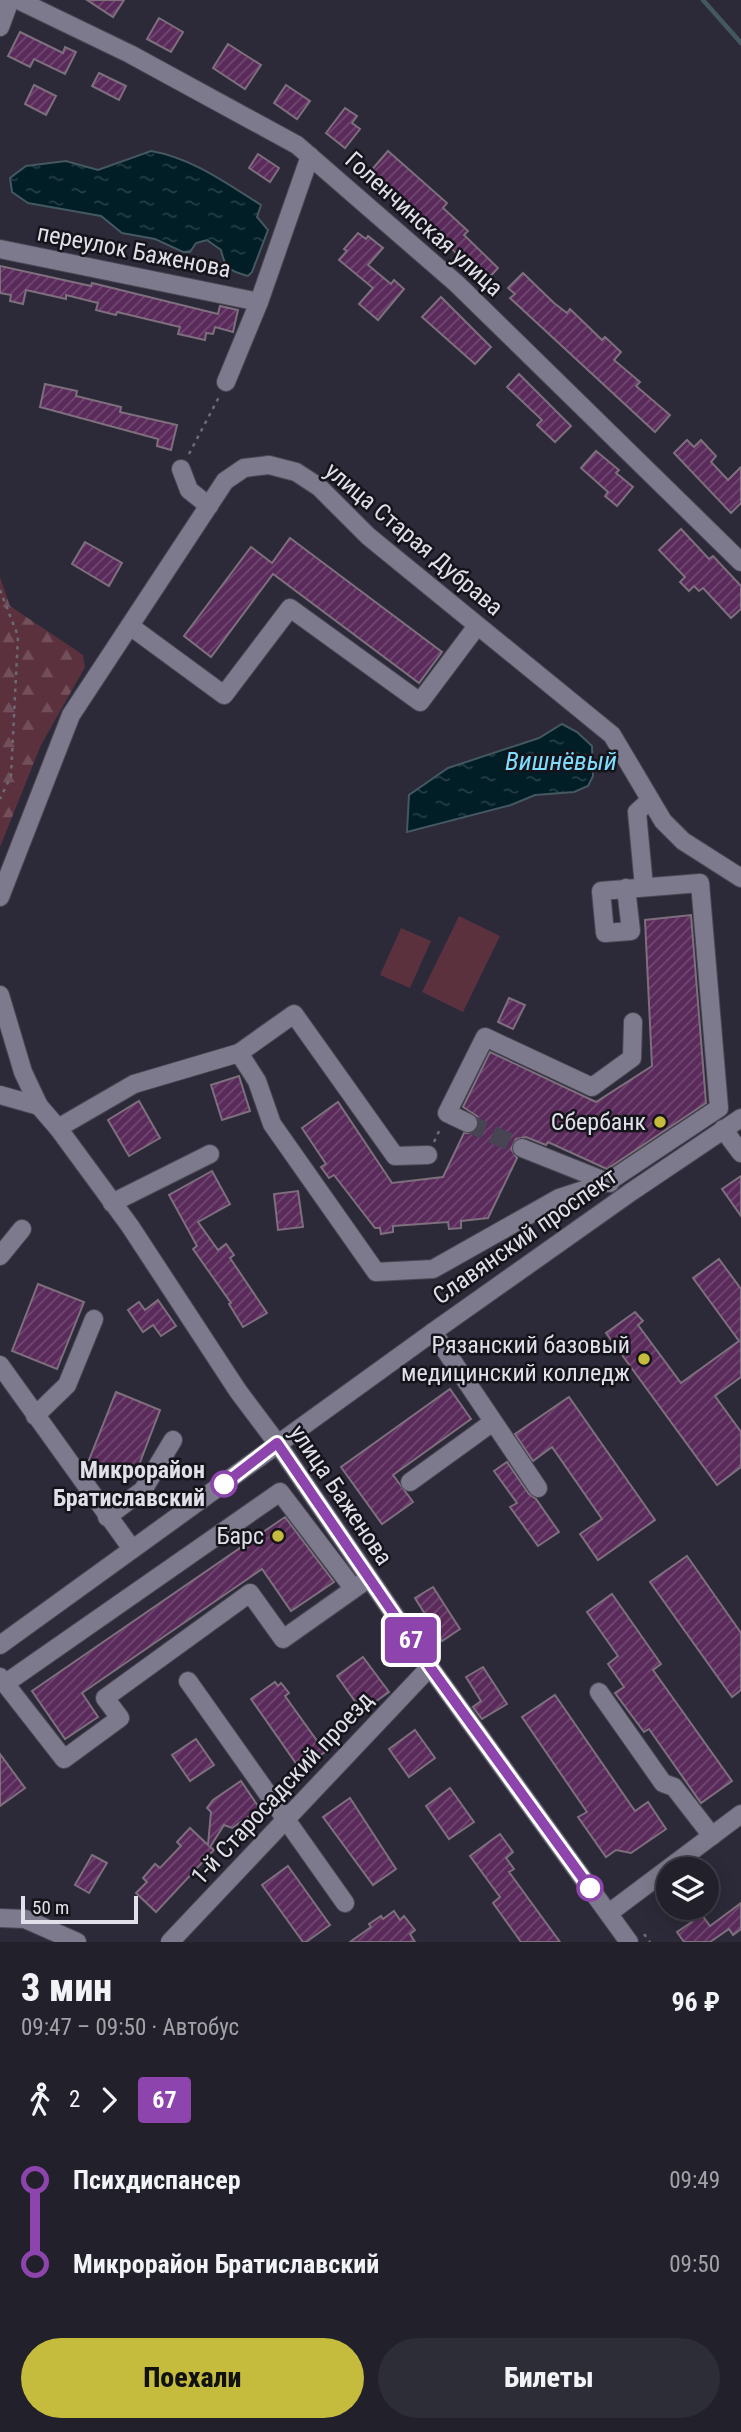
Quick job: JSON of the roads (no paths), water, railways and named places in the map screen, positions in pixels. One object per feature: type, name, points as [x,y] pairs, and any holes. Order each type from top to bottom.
[{"type":"street","points":[[0,27],[10,0]]},
{"type":"street","name":"Голенчинская улица","points":[[18,0],[130,54],[297,145],[457,284],[741,562]]},
{"type":"street","points":[[226,383],[259,302],[310,156]]},
{"type":"street","name":"переулок Баженова","points":[[0,249],[259,302]]},
{"type":"street","name":"улица Старая Дубрава","points":[[0,897],[71,715],[225,481],[244,468],[268,465],[296,472],[319,487],[368,536],[612,735],[663,821],[682,841],[741,878]]},
{"type":"street","points":[[181,469],[189,490],[209,506]]},
{"type":"street","points":[[130,626],[224,695],[290,608],[420,702],[477,626]]},
{"type":"street","points":[[239,1053],[257,1081],[272,1124],[376,1272],[433,1269],[559,1198],[608,1182],[719,1108],[700,883],[635,888],[637,812],[650,800]]},
{"type":"street","points":[[0,995],[23,1072],[39,1106]]},
{"type":"street","points":[[58,1128],[134,1084],[239,1053],[294,1014],[395,1156],[430,1151]]},
{"type":"street","points":[[468,1123],[446,1113],[485,1037],[592,1087],[632,1058],[633,1022]]},
{"type":"street","points":[[0,1095],[39,1106]]},
{"type":"street","name":"улица Баженова","points":[[39,1106],[112,1203],[238,1391],[277,1443],[361,1584],[430,1667],[629,1942]]},
{"type":"street","name":"Славянский проспект","points":[[0,1645],[433,1332],[741,1118]]},
{"type":"street","points":[[723,1129],[741,1153]]},
{"type":"street","points":[[522,1149],[631,1192]]},
{"type":"street","points":[[112,1203],[210,1153]]},
{"type":"street","points":[[0,1256],[22,1229]]},
{"type":"street","points":[[35,1416],[67,1385],[94,1320]]},
{"type":"street","points":[[433,1332],[538,1488]]},
{"type":"street","points":[[0,1365],[132,1549]]},
{"type":"street","points":[[410,1482],[493,1422]]},
{"type":"street","points":[[107,1517],[143,1490],[173,1440]]},
{"type":"street","points":[[280,1492],[361,1584],[283,1639],[250,1593],[105,1698],[120,1718],[64,1759],[3,1680],[280,1492]]},
{"type":"street","name":"1-й Старосадский проезд","points":[[170,1942],[430,1667]]},
{"type":"street","points":[[188,1681],[345,1903]]},
{"type":"street","points":[[599,1692],[663,1783],[674,1787],[712,1836]]},
{"type":"street","points":[[609,1913],[741,1814]]},
{"type":"street","points":[[0,1918],[25,1919],[77,1942]]},
{"type":"water","points":[[151,151],[195,165],[261,205],[257,217],[268,230],[248,276],[229,268],[221,250],[207,240],[196,243],[190,252],[183,252],[155,239],[122,233],[101,216],[28,203],[12,192],[10,178],[26,166],[66,161],[98,170]]},
{"type":"water","name":"Вишнёвый","points":[[562,724],[577,732],[592,746],[593,776],[588,786],[574,792],[535,795],[511,805],[407,832],[409,795],[448,768],[539,738]]},
{"type":"waterway","points":[[703,0],[741,43]]},
{"type":"tunnel","points":[[468,1123],[522,1148]]},
{"type":"place","name":"Сбербанк","points":[[660,1122]]},
{"type":"place","name":"Рязанский базовый медицинский колледж","points":[[644,1359]]},
{"type":"place","name":"Микрорайон Братиславский","points":[[224,1484]]},
{"type":"place","name":"Барс","points":[[278,1536]]}]
